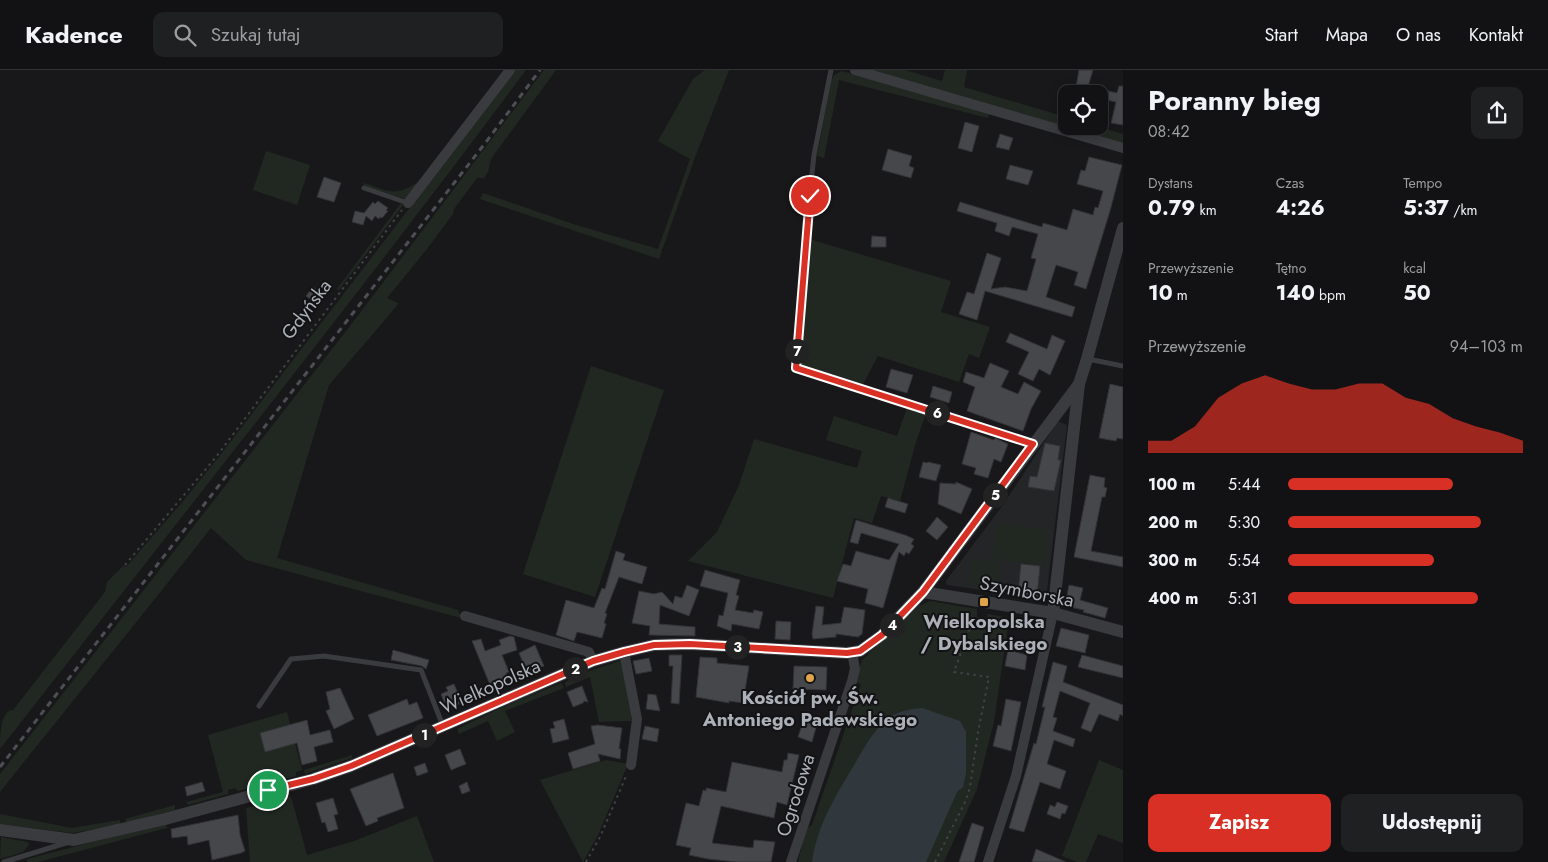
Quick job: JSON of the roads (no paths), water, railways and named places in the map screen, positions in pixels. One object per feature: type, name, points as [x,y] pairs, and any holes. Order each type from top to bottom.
[{"type":"street","points":[[408,202],[510,70]]},
{"type":"street","points":[[854,70],[1123,148]]},
{"type":"street","points":[[988,862],[1016,776],[1053,613],[1079,384],[1123,228]]},
{"type":"street","name":"Wielkopolska","points":[[0,830],[74,840],[156,821],[313,779],[351,766],[444,727],[593,661],[654,645],[690,644],[818,652],[860,651],[882,635],[923,592],[1079,384]]},
{"type":"street","name":"Szymborska","points":[[923,592],[1053,613],[1123,632]]},
{"type":"street","points":[[465,616],[588,652],[593,661]]},
{"type":"street","points":[[624,652],[636,719],[631,765]]},
{"type":"street","name":"Ogrodowa","points":[[792,862],[852,681],[855,669],[852,652]]},
{"type":"lane","points":[[831,70],[814,155],[805,237],[796,368],[1033,444]]},
{"type":"lane","points":[[364,188],[408,202]]},
{"type":"lane","points":[[1087,359],[1123,366]]},
{"type":"lane","points":[[259,706],[291,659],[324,656],[421,670],[444,727]]},
{"type":"lane","points":[[4,862],[74,840]]},
{"type":"railway","points":[[0,767],[540,70]]},
{"type":"place","name":"Wielkopolska / Dybalskiego","points":[[984,602]]},
{"type":"place","name":"Kościół pw. Św. Antoniego Padewskiego","points":[[810,678]]}]
